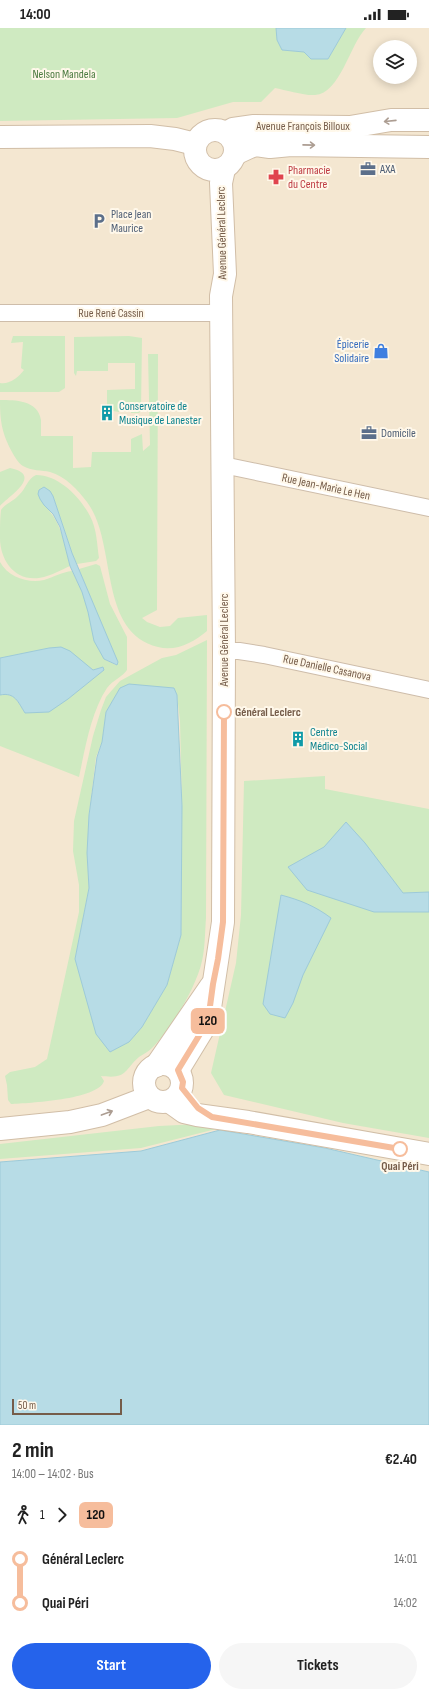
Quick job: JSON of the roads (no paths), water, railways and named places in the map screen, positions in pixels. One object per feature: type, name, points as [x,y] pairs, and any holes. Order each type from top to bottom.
[{"type":"main road","name":"Avenue François Billoux","points":[[195,144],[202,134],[208,131],[220,130],[226,133],[233,129],[254,126],[350,127],[391,120],[429,120]]},
{"type":"main road","points":[[0,137],[150,136],[174,139],[195,144],[194,151],[197,160],[203,167],[223,164],[234,142],[226,133]]},
{"type":"main road","name":"Avenue François Billoux","points":[[223,164],[250,147],[256,145],[270,147],[291,145],[429,147]]},
{"type":"main road","name":"Avenue Général Leclerc","points":[[177,1087],[208,1021],[223,922],[224,651],[221,305],[214,274],[223,164]]},
{"type":"main road","name":"Avenue Général Leclerc","points":[[150,1081],[213,984]]},
{"type":"main road","points":[[0,1129],[70,1122],[102,1115],[150,1081],[167,1064],[177,1087],[184,1112],[429,1154]]},
{"type":"main road","points":[[150,1081],[157,1102],[177,1087]]},
{"type":"main road","points":[[0,1116],[67,1110],[96,1102],[150,1081]]},
{"type":"street","name":"Rue René Cassin","points":[[0,313],[221,305]]},
{"type":"street","name":"Rue Jean-Marie Le Hen","points":[[223,465],[429,508]]},
{"type":"street","name":"Rue Danielle Casanova","points":[[224,651],[238,651],[264,655],[429,690]]},
{"type":"water","points":[[276,28],[346,28],[328,59],[311,59],[304,52],[282,50],[277,40]]},
{"type":"water","points":[[44,487],[50,491],[53,496],[72,553],[118,662],[117,665],[104,659],[94,641],[88,612],[82,592],[70,566],[60,527],[53,514],[44,505],[38,494],[39,490]]},
{"type":"water","points":[[61,647],[70,651],[93,670],[103,667],[104,670],[49,712],[25,713],[13,696],[5,694],[0,695],[0,658]]},
{"type":"water","points":[[129,684],[174,688],[177,695],[182,806],[181,935],[167,985],[142,1027],[129,1042],[110,1052],[96,1034],[75,959],[89,888],[87,853],[89,815],[97,757],[102,742],[106,712],[120,688]]},
{"type":"water","points":[[346,822],[365,843],[403,893],[429,892],[429,912],[374,912],[307,890],[288,867],[324,847]]},
{"type":"water","points":[[281,895],[307,904],[331,918],[303,975],[293,1003],[285,1018],[270,1014],[263,1004]]},
{"type":"water","points":[[220,1130],[325,1148],[429,1172],[429,1425],[0,1425],[0,1162],[141,1151]]},
{"type":"place","name":"AXA","points":[[368,169]]},
{"type":"place","name":"Pharmacie du Centre","points":[[276,177]]},
{"type":"place","name":"Place Jean Maurice","points":[[99,221]]},
{"type":"place","name":"Épicerie Solidaire","points":[[381,351]]},
{"type":"place","name":"Conservatoire de Musique de Lanester","points":[[107,413]]},
{"type":"place","name":"Domicile","points":[[369,433]]},
{"type":"place","name":"Général Leclerc","points":[[224,712]]},
{"type":"place","name":"Centre Médico-Social","points":[[298,739]]},
{"type":"place","name":"Quai Péri","points":[[400,1149]]},
{"type":"park label","name":"Nelson Mandela","points":[[64,74]]}]
